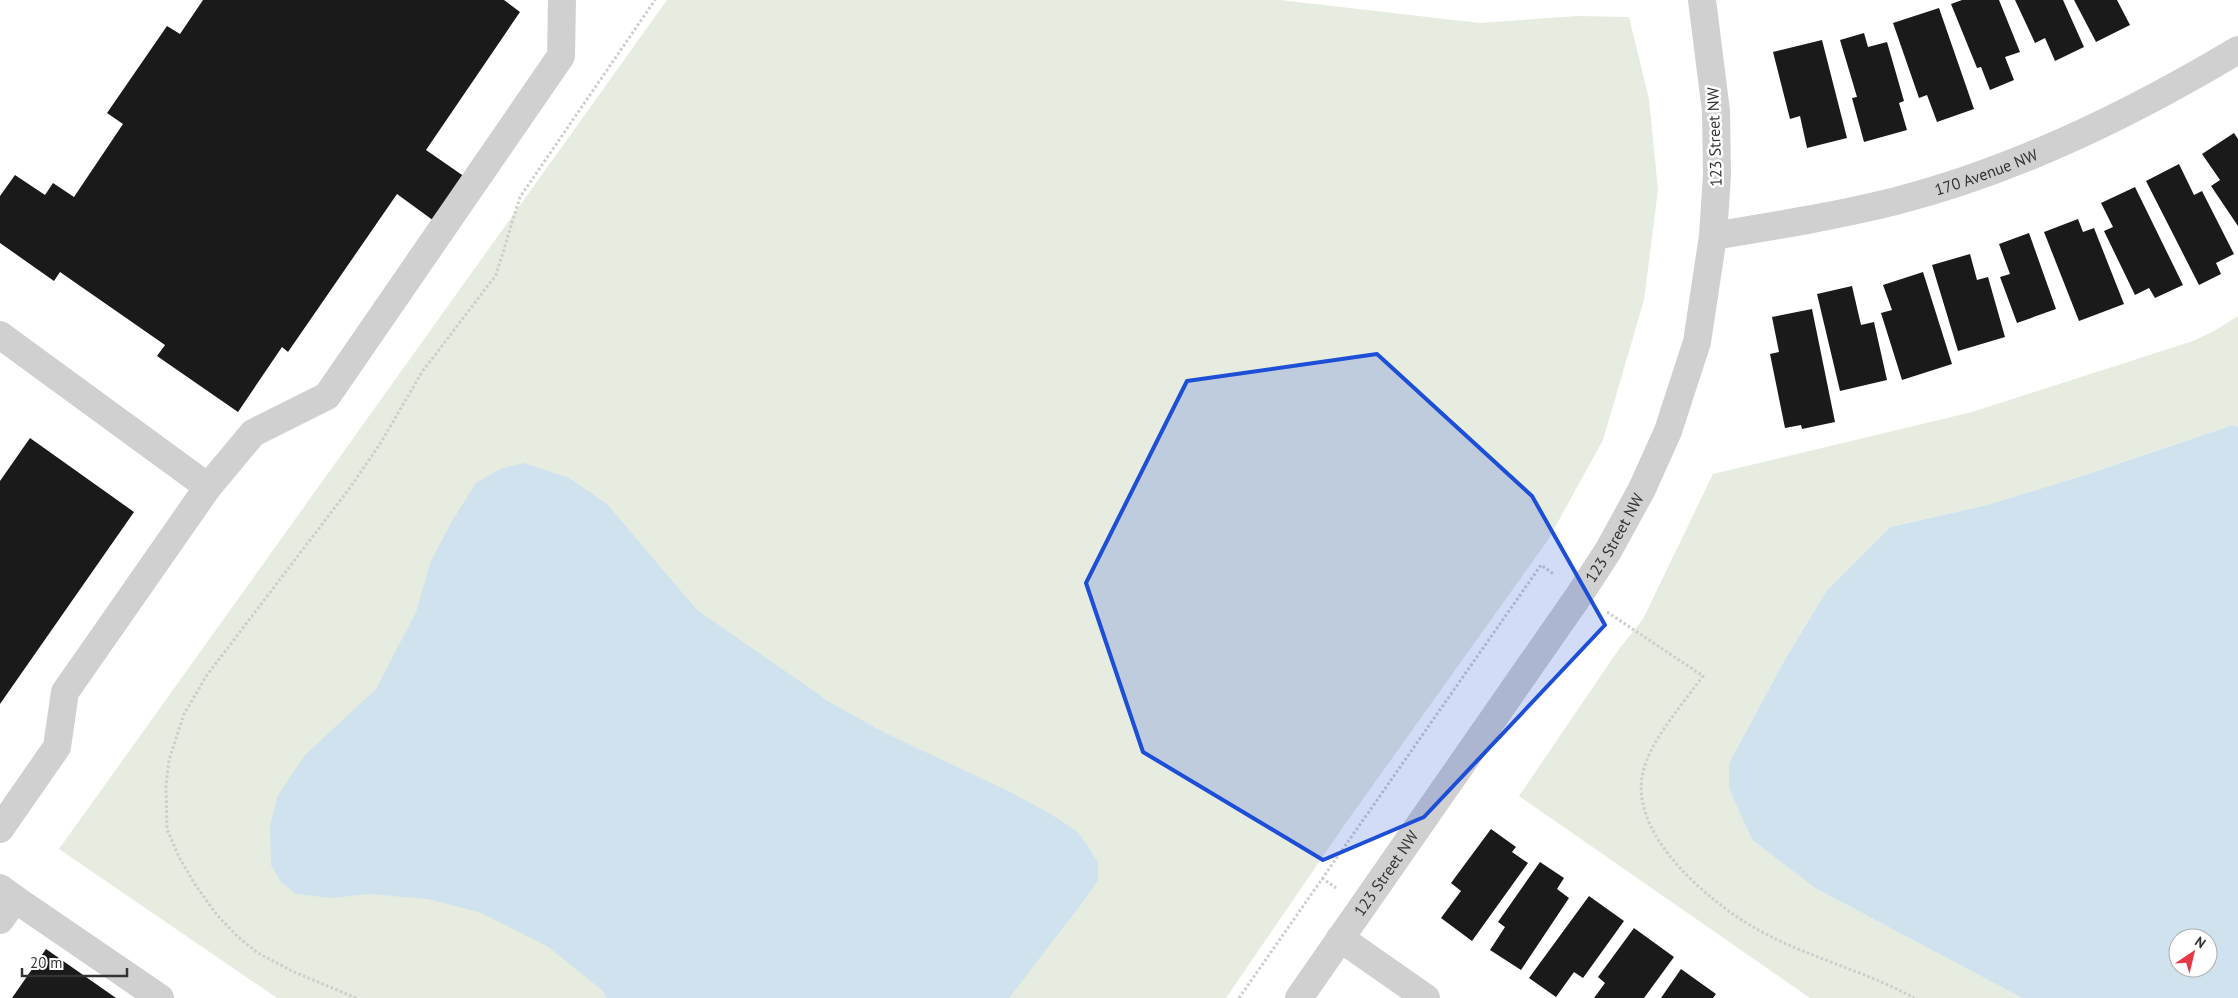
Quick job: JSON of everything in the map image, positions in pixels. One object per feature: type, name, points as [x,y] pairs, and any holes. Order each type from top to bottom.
[{"type":"street","points":[[0,828],[57,747],[65,692],[208,487],[253,433],[327,396],[561,56],[562,0]]},
{"type":"street","name":"123 Street NW","points":[[1299,998],[1608,551],[1642,489],[1668,431],[1697,342],[1713,236],[1717,175],[1716,111],[1702,0]]},
{"type":"street","name":"170 Avenue NW","points":[[1713,236],[1792,223],[1897,200],[1972,178],[2053,147],[2142,106],[2238,50]]},
{"type":"street","points":[[0,335],[208,487]]},
{"type":"street","points":[[5,902],[160,998]]},
{"type":"street","points":[[1340,938],[1426,998]]},
{"type":"path","points":[[356,998],[292,971],[258,953],[238,937],[217,915],[196,886],[179,857],[167,829],[166,785],[169,760],[184,714],[207,675],[349,489],[380,444],[422,372],[496,274],[520,197],[656,0]]},
{"type":"path","points":[[1239,998],[1541,565],[1580,594],[1703,676],[1650,751],[1642,773],[1642,795],[1647,820],[1667,853],[1691,879],[1719,903],[1755,928],[1914,998]]},
{"type":"highlighted area","points":[[1377,354],[1532,496],[1605,625],[1424,817],[1323,860],[1143,752],[1086,583],[1187,381]]},
{"type":"shaded area","points":[[667,0],[1280,0],[1480,23],[1578,16],[1629,17],[1649,99],[1658,190],[1644,300],[1603,440],[1548,540],[1343,827],[1226,998],[277,998],[59,849]]},
{"type":"shaded area","points":[[2238,316],[2238,427],[2233,425],[2085,475],[1987,505],[1890,527],[1827,590],[1784,661],[1729,763],[1729,789],[1752,840],[1815,888],[2022,998],[1810,998],[1519,796],[1619,649],[1643,619],[1713,474],[1972,412],[2193,341]]},
{"type":"water","points":[[2233,425],[2238,427],[2238,998],[2022,998],[1815,888],[1752,840],[1729,789],[1729,763],[1784,661],[1827,590],[1890,527],[1987,505],[2085,475]]},
{"type":"water","points":[[524,463],[569,478],[607,504],[697,610],[831,703],[885,733],[1010,792],[1049,813],[1078,832],[1098,862],[1098,880],[1009,998],[607,998],[602,990],[547,946],[479,912],[428,899],[369,894],[332,898],[296,894],[281,882],[271,865],[270,826],[277,797],[304,756],[376,689],[416,612],[431,561],[452,521],[476,483],[500,469]]},
{"type":"building","points":[[203,0],[504,0],[520,12],[426,150],[465,177],[434,221],[397,194],[288,352],[282,347],[238,412],[157,356],[165,345],[60,272],[54,281],[0,243],[0,196],[15,175],[45,195],[53,183],[74,197],[123,124],[107,113],[167,26],[180,34]]},
{"type":"building","points":[[1962,0],[1999,0],[2020,52],[2005,57],[2014,80],[1990,90],[1981,67],[1977,68],[1951,4]]},
{"type":"building","points":[[2015,0],[2063,0],[2084,47],[2055,61],[2045,38],[2035,43]]},
{"type":"building","points":[[2074,0],[2117,0],[2130,25],[2096,42]]},
{"type":"building","points":[[1939,8],[1974,109],[1937,122],[1927,95],[1919,98],[1893,23]]},
{"type":"building","points":[[1864,33],[1868,47],[1887,42],[1904,101],[1899,103],[1907,130],[1864,142],[1852,98],[1857,97],[1840,40]]},
{"type":"building","points":[[1822,40],[1847,138],[1807,148],[1800,116],[1790,119],[1773,52]]},
{"type":"building","points":[[2234,133],[2238,139],[2238,226],[2211,186],[2220,180],[2202,154]]},
{"type":"building","points":[[2179,164],[2194,195],[2202,191],[2234,254],[2216,263],[2221,274],[2199,285],[2146,181]]},
{"type":"building","points":[[2135,187],[2183,285],[2155,298],[2149,288],[2135,295],[2104,231],[2113,227],[2101,203]]},
{"type":"building","points":[[2078,219],[2083,232],[2094,228],[2124,304],[2079,321],[2044,232]]},
{"type":"building","points":[[2029,233],[2056,309],[2017,323],[2000,277],[2010,274],[1999,244]]},
{"type":"building","points":[[1970,254],[1977,280],[1988,277],[2005,337],[1958,351],[1932,265]]},
{"type":"building","points":[[1923,272],[1952,364],[1902,380],[1881,313],[1892,310],[1883,285]]},
{"type":"building","points":[[1852,286],[1861,325],[1874,322],[1887,380],[1840,391],[1817,294]]},
{"type":"building","points":[[1812,309],[1835,422],[1802,429],[1801,425],[1785,428],[1770,354],[1779,352],[1772,317]]},
{"type":"building","points":[[30,438],[134,512],[0,704],[0,481]]},
{"type":"building","points":[[1491,829],[1516,847],[1512,852],[1528,863],[1472,941],[1441,918],[1461,891],[1451,883]]},
{"type":"building","points":[[1540,862],[1564,878],[1557,889],[1569,898],[1521,970],[1490,950],[1505,927],[1498,922]]},
{"type":"building","points":[[1589,896],[1624,921],[1583,978],[1574,972],[1556,997],[1529,978]]},
{"type":"building","points":[[1634,928],[1674,957],[1644,998],[1594,998],[1605,983],[1598,977]]},
{"type":"building","points":[[46,949],[116,998],[12,998]]},
{"type":"building","points":[[1681,969],[1716,994],[1713,998],[1661,998]]}]
